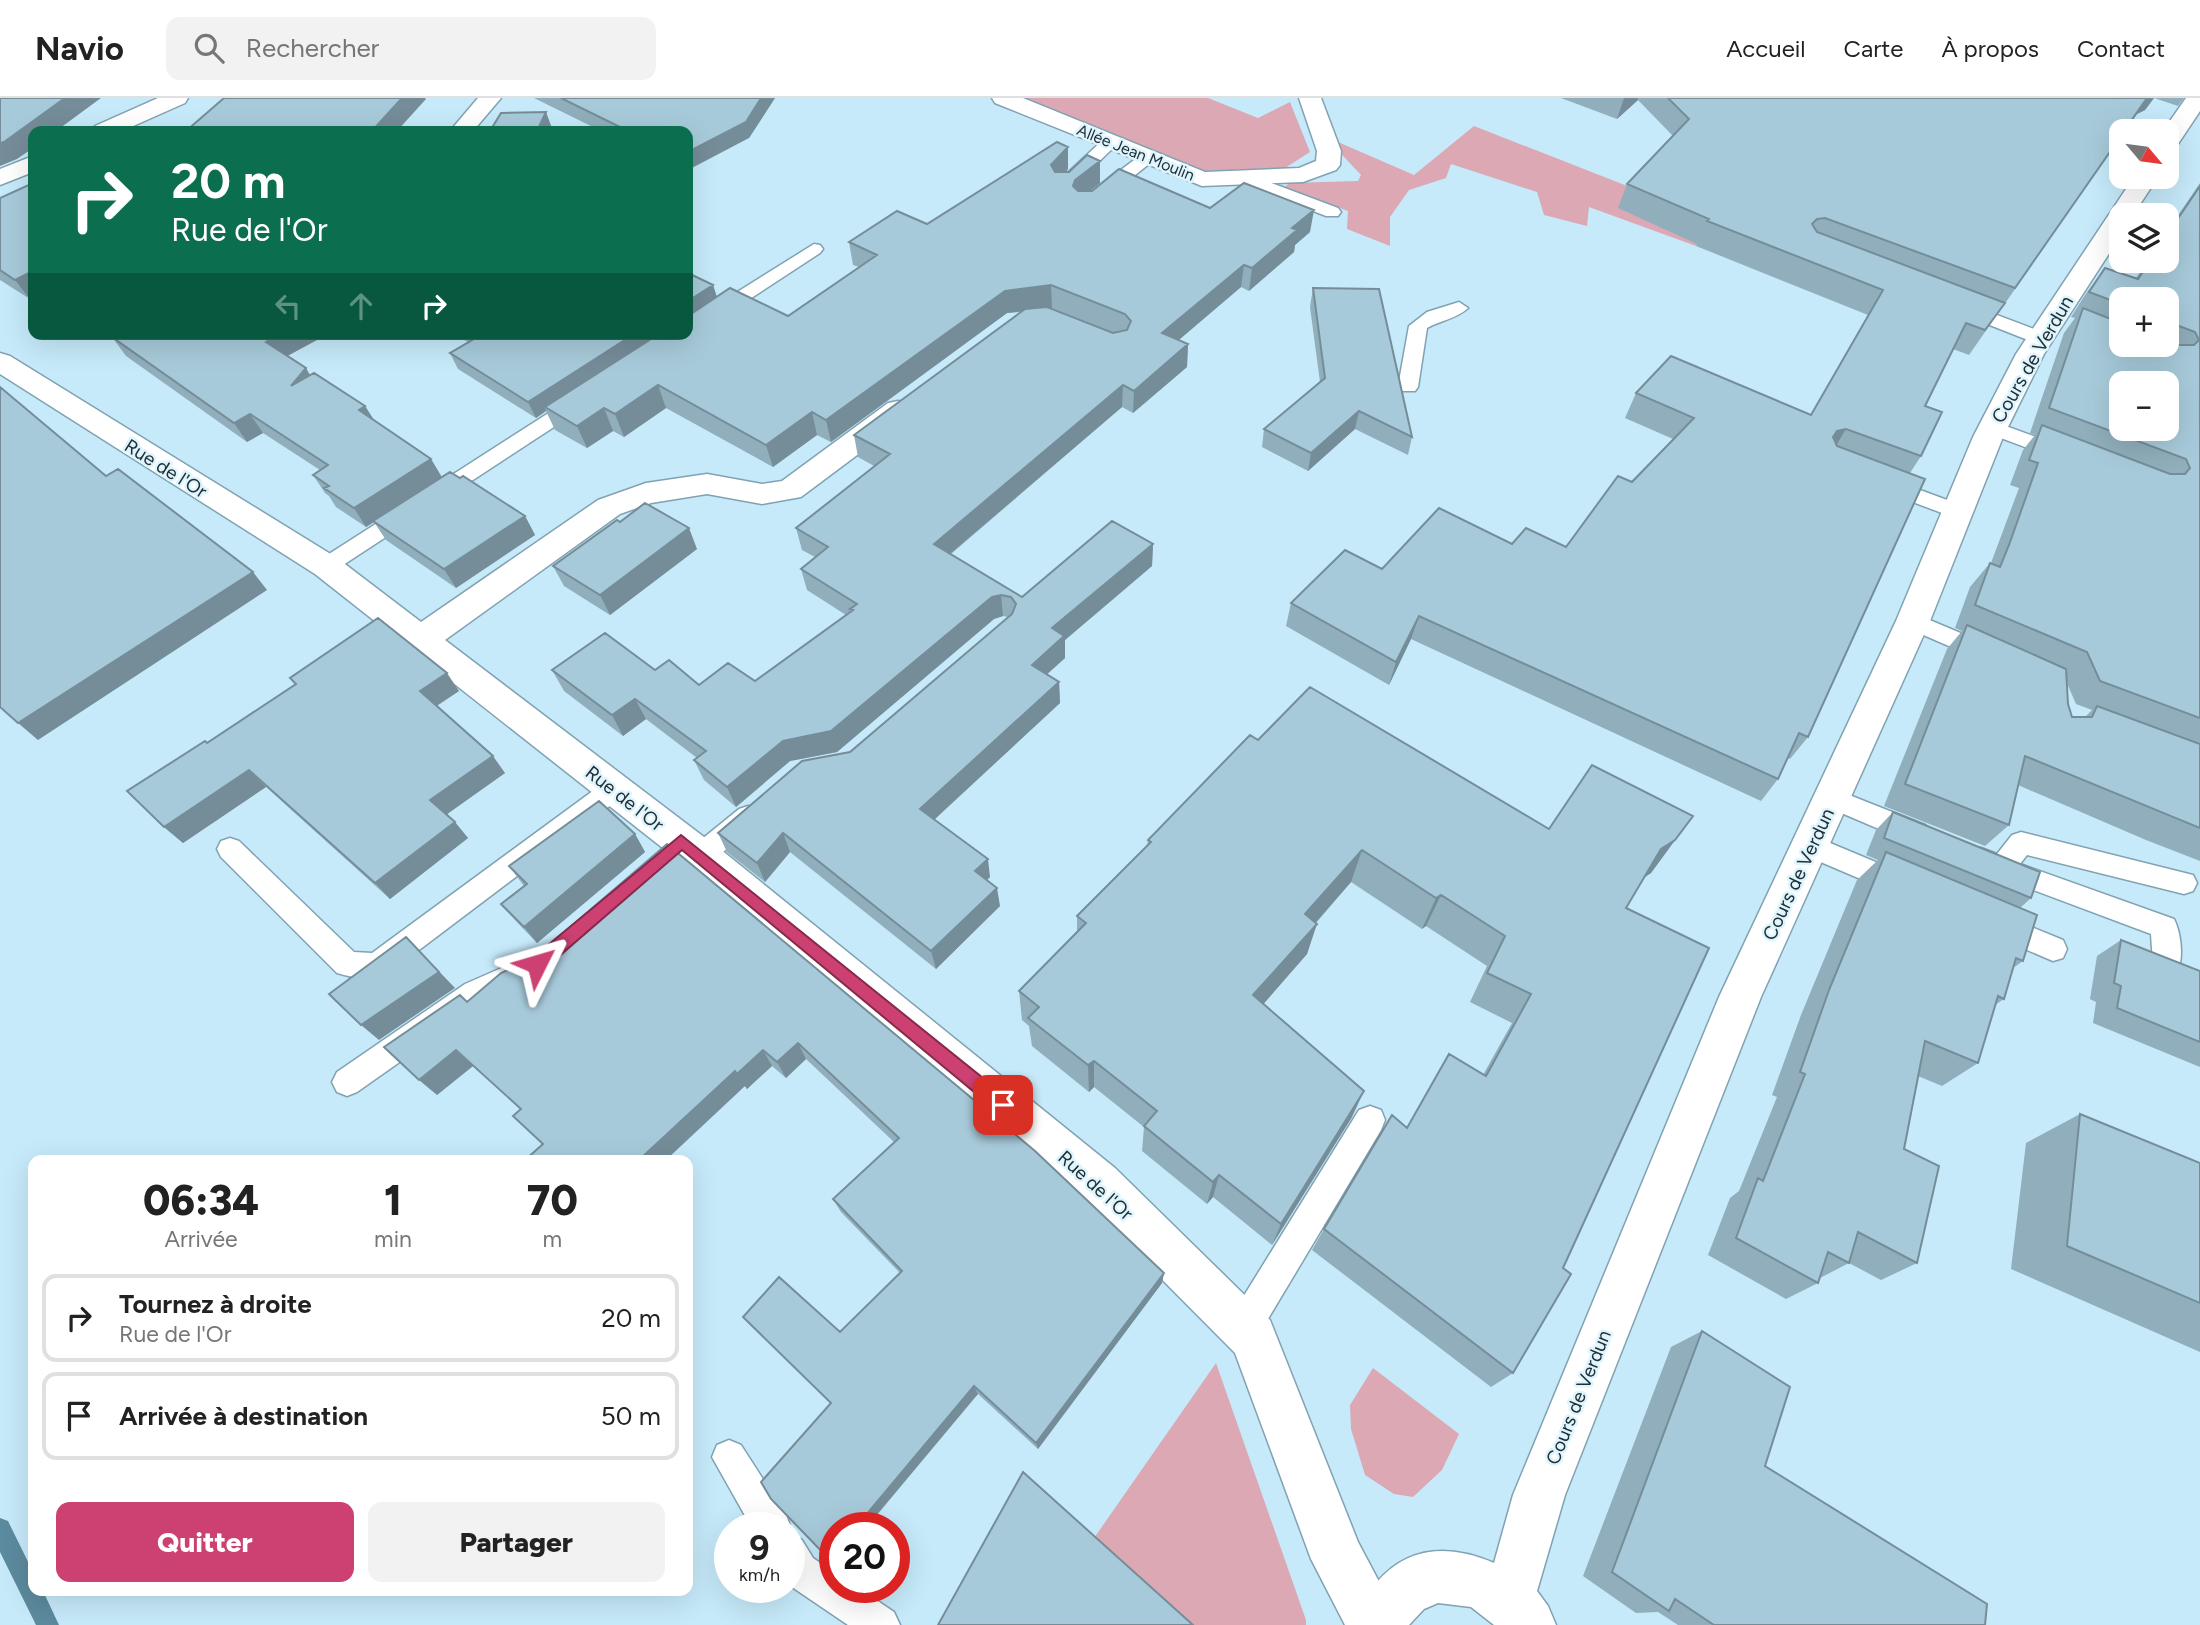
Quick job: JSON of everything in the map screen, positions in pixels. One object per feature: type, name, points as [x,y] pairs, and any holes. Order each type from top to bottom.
[{"type":"street","points":[[114,126],[177,98]]},
{"type":"street","points":[[465,126],[490,98]]},
{"type":"street","name":"Allée Jean Moulin","points":[[1003,98],[1202,179],[1303,175],[1328,165],[1329,151],[1310,98]]},
{"type":"street","points":[[2179,125],[2197,98]]},
{"type":"street","points":[[0,178],[28,165]]},
{"type":"street","name":"Cours de Verdun","points":[[1518,1612],[1521,1561],[1539,1495],[1740,997],[1834,799],[1913,621],[1992,427],[2139,189]]},
{"type":"street","name":"Rue de l'Or","points":[[0,362],[326,566],[614,789],[681,852],[1099,1184],[1254,1337],[1338,1559],[1377,1625]]},
{"type":"street","points":[[420,640],[609,507],[646,493],[707,484],[762,494],[790,490],[918,396]]},
{"type":"street","points":[[1377,1625],[1389,1606],[1405,1589],[1426,1578],[1452,1576],[1480,1583],[1518,1612]]},
{"type":"lane","points":[[1062,188],[1110,142]]},
{"type":"lane","points":[[1084,207],[1148,157]]},
{"type":"lane","points":[[1245,178],[1332,212]]},
{"type":"lane","points":[[693,328],[814,249]]},
{"type":"lane","points":[[1938,299],[2053,327]]},
{"type":"lane","points":[[1408,387],[1418,326],[1434,316],[1459,308]]},
{"type":"lane","points":[[326,566],[591,394]]},
{"type":"lane","points":[[1992,427],[2080,461]]},
{"type":"lane","points":[[1869,478],[1958,512]]},
{"type":"lane","points":[[1913,621],[2008,663]]},
{"type":"lane","points":[[230,849],[347,964],[376,966],[614,789]]},
{"type":"lane","points":[[1834,799],[2002,868],[2164,927],[2167,964]]},
{"type":"lane","points":[[681,852],[761,805]]},
{"type":"lane","points":[[2002,868],[2021,843],[2183,883]]},
{"type":"lane","points":[[1811,846],[1925,895]]},
{"type":"lane","points":[[1976,917],[2053,949]]},
{"type":"lane","points":[[347,1082],[475,993],[537,964]]},
{"type":"lane","points":[[1244,1328],[1370,1120]]},
{"type":"lane","points":[[729,1457],[763,1512]]},
{"type":"lane","points":[[805,1574],[881,1625]]},
{"type":"shaded area","points":[[1026,98],[1208,98],[1258,118],[1290,102],[1310,152],[1285,168],[1204,171]]},
{"type":"shaded area","points":[[1474,126],[1719,222],[1696,246],[1589,207],[1587,226],[1544,215],[1537,192],[1451,164],[1446,178],[1409,190],[1390,217],[1390,246],[1347,229],[1348,211],[1285,187],[1289,183],[1358,181],[1361,175],[1332,144],[1338,142],[1414,175]]},
{"type":"shaded area","points":[[1216,1363],[1306,1625],[1185,1625],[1092,1541]]},
{"type":"shaded area","points":[[1373,1368],[1459,1434],[1442,1470],[1413,1497],[1394,1494],[1365,1475],[1351,1429],[1350,1405]]},
{"type":"building","points":[[0,98],[65,98],[0,143]]},
{"type":"building","points":[[224,98],[402,98],[377,126],[192,126]]},
{"type":"building","points":[[561,98],[761,98],[746,122],[693,149],[693,126],[618,126]]},
{"type":"building","points":[[1668,98],[2147,98],[2132,119],[2109,119],[2109,153],[2015,288],[1825,218],[1817,219],[1812,224],[1817,232],[2005,303],[1985,330],[1966,323],[1925,406],[1942,412],[1921,456],[1846,429],[1837,431],[1833,437],[1837,446],[1925,479],[1808,737],[1799,733],[1778,779],[1419,616],[1396,662],[1291,603],[1345,550],[1382,569],[1439,508],[1512,544],[1526,528],[1566,547],[1618,476],[1632,482],[1694,418],[1636,393],[1671,356],[1811,415],[1883,290],[1707,221],[1709,219],[1627,184],[1689,119]]},
{"type":"building","points":[[546,112],[539,126],[493,126],[501,113]]},
{"type":"building","points":[[1057,142],[1068,147],[1051,165],[1055,172],[1069,172],[1087,155],[1100,161],[1075,180],[1073,186],[1078,191],[1092,191],[1119,169],[1210,208],[1244,183],[1314,210],[1292,228],[1297,230],[1252,268],[1244,265],[1162,333],[1188,344],[1134,391],[1123,385],[934,544],[1022,597],[1112,521],[1153,544],[1052,628],[1064,636],[1032,665],[1059,682],[920,809],[988,859],[975,871],[997,888],[931,951],[783,833],[757,863],[718,833],[802,761],[850,752],[1012,614],[1016,604],[1011,597],[992,597],[831,731],[783,741],[727,787],[694,760],[706,751],[635,699],[612,715],[552,670],[605,633],[655,670],[669,660],[699,685],[728,663],[755,681],[853,610],[850,609],[857,604],[801,569],[828,547],[796,528],[890,454],[854,435],[1025,309],[1047,307],[1113,333],[1127,330],[1131,321],[1125,314],[1051,285],[1005,291],[826,420],[812,412],[766,445],[658,385],[615,414],[604,408],[577,426],[545,407],[650,340],[693,340],[693,313],[730,288],[788,316],[877,255],[849,242],[897,211],[927,224]]},
{"type":"building","points":[[28,185],[28,274],[15,280],[0,270],[0,198]]},
{"type":"building","points":[[2200,186],[2200,718],[2100,681],[2087,652],[1975,605],[1990,563],[2000,567],[2009,545],[2038,463],[2029,460],[2042,425],[2170,474],[2185,474],[2190,468],[2186,459],[2138,441],[2179,441],[2179,371],[2109,371],[2109,430],[2049,408],[2083,308],[2109,318],[2109,357],[2179,357],[2179,345],[2194,345],[2199,340],[2195,332],[2179,326],[2179,287],[2109,287],[2109,300],[2089,292],[2105,268],[2109,269],[2109,273],[2120,273],[2138,279],[2142,273],[2179,273],[2179,217]]},
{"type":"building","points":[[693,275],[713,285],[693,298]]},
{"type":"building","points":[[1313,288],[1379,289],[1412,437],[1359,411],[1311,453],[1264,429],[1325,378]]},
{"type":"building","points":[[116,340],[270,340],[266,342],[306,368],[291,386],[314,373],[365,406],[359,410],[431,459],[354,508],[324,488],[329,486],[313,475],[328,465],[250,414],[234,423]]},
{"type":"building","points":[[472,340],[625,340],[528,402],[450,353]]},
{"type":"building","points":[[0,387],[106,476],[118,469],[253,572],[18,723],[0,707]]},
{"type":"building","points":[[450,472],[460,478],[463,476],[525,516],[444,569],[373,521]]},
{"type":"building","points":[[645,503],[689,528],[600,595],[553,566],[617,520],[620,522]]},
{"type":"building","points":[[378,618],[447,673],[420,691],[493,756],[430,800],[455,822],[375,883],[249,770],[164,827],[127,791],[205,741],[207,743],[296,684],[290,678]]},
{"type":"building","points":[[1967,625],[2066,669],[2068,704],[2072,717],[2092,717],[2097,706],[2200,744],[2200,828],[2025,756],[2009,825],[1905,784]]},
{"type":"building","points":[[1310,687],[1549,829],[1592,765],[1693,816],[1675,840],[1661,849],[1626,908],[1709,948],[1563,1268],[1571,1274],[1513,1373],[1324,1229],[1392,1115],[1407,1128],[1449,1054],[1486,1076],[1531,994],[1487,973],[1505,936],[1441,895],[1436,898],[1362,850],[1305,914],[1317,924],[1253,995],[1364,1091],[1281,1224],[1219,1175],[1213,1182],[1144,1126],[1157,1111],[1094,1061],[1088,1065],[1028,1018],[1039,1007],[1019,991],[1086,923],[1077,916],[1151,842],[1148,840],[1250,735],[1258,740]]},
{"type":"building","points":[[599,801],[635,834],[524,927],[501,904],[527,884],[509,866]]},
{"type":"building","points":[[1893,812],[2040,872],[2031,898],[1884,838]]},
{"type":"building","points":[[667,844],[1035,1151],[1164,1273],[1036,1443],[974,1386],[868,1512],[819,1512],[819,1549],[805,1534],[805,1512],[784,1512],[771,1499],[761,1482],[831,1403],[743,1317],[779,1277],[840,1332],[902,1271],[833,1199],[899,1138],[798,1043],[777,1062],[763,1050],[737,1074],[735,1071],[644,1155],[531,1155],[543,1144],[513,1116],[521,1109],[456,1050],[419,1080],[384,1047],[460,995],[467,1002],[501,973],[534,958]]},
{"type":"building","points":[[1886,852],[2037,915],[2023,961],[2016,958],[2004,999],[1998,996],[1978,1063],[1925,1041],[1904,1149],[1939,1166],[1917,1263],[1858,1232],[1849,1263],[1828,1252],[1818,1283],[1736,1238],[1758,1178],[1763,1181],[1805,1074],[1800,1072],[1829,990]]},
{"type":"building","points":[[406,937],[439,972],[361,1025],[329,994]]},
{"type":"building","points":[[2121,940],[2200,971],[2200,1042],[2117,1008],[2121,986],[2114,983]]},
{"type":"building","points":[[2080,1114],[2200,1163],[2200,1303],[2067,1246]]},
{"type":"building","points":[[1702,1331],[1790,1387],[1765,1466],[1987,1604],[1985,1625],[1714,1625],[1675,1599],[1669,1611],[1612,1572]]},
{"type":"building","points":[[1023,1472],[1193,1625],[938,1625]]},
{"type":"waterway","points":[[0,1529],[28,1585]]},
{"type":"waterway","points":[[34,1596],[48,1625]]},
{"type":"route","points":[[537,964],[681,841],[1003,1105]]}]
